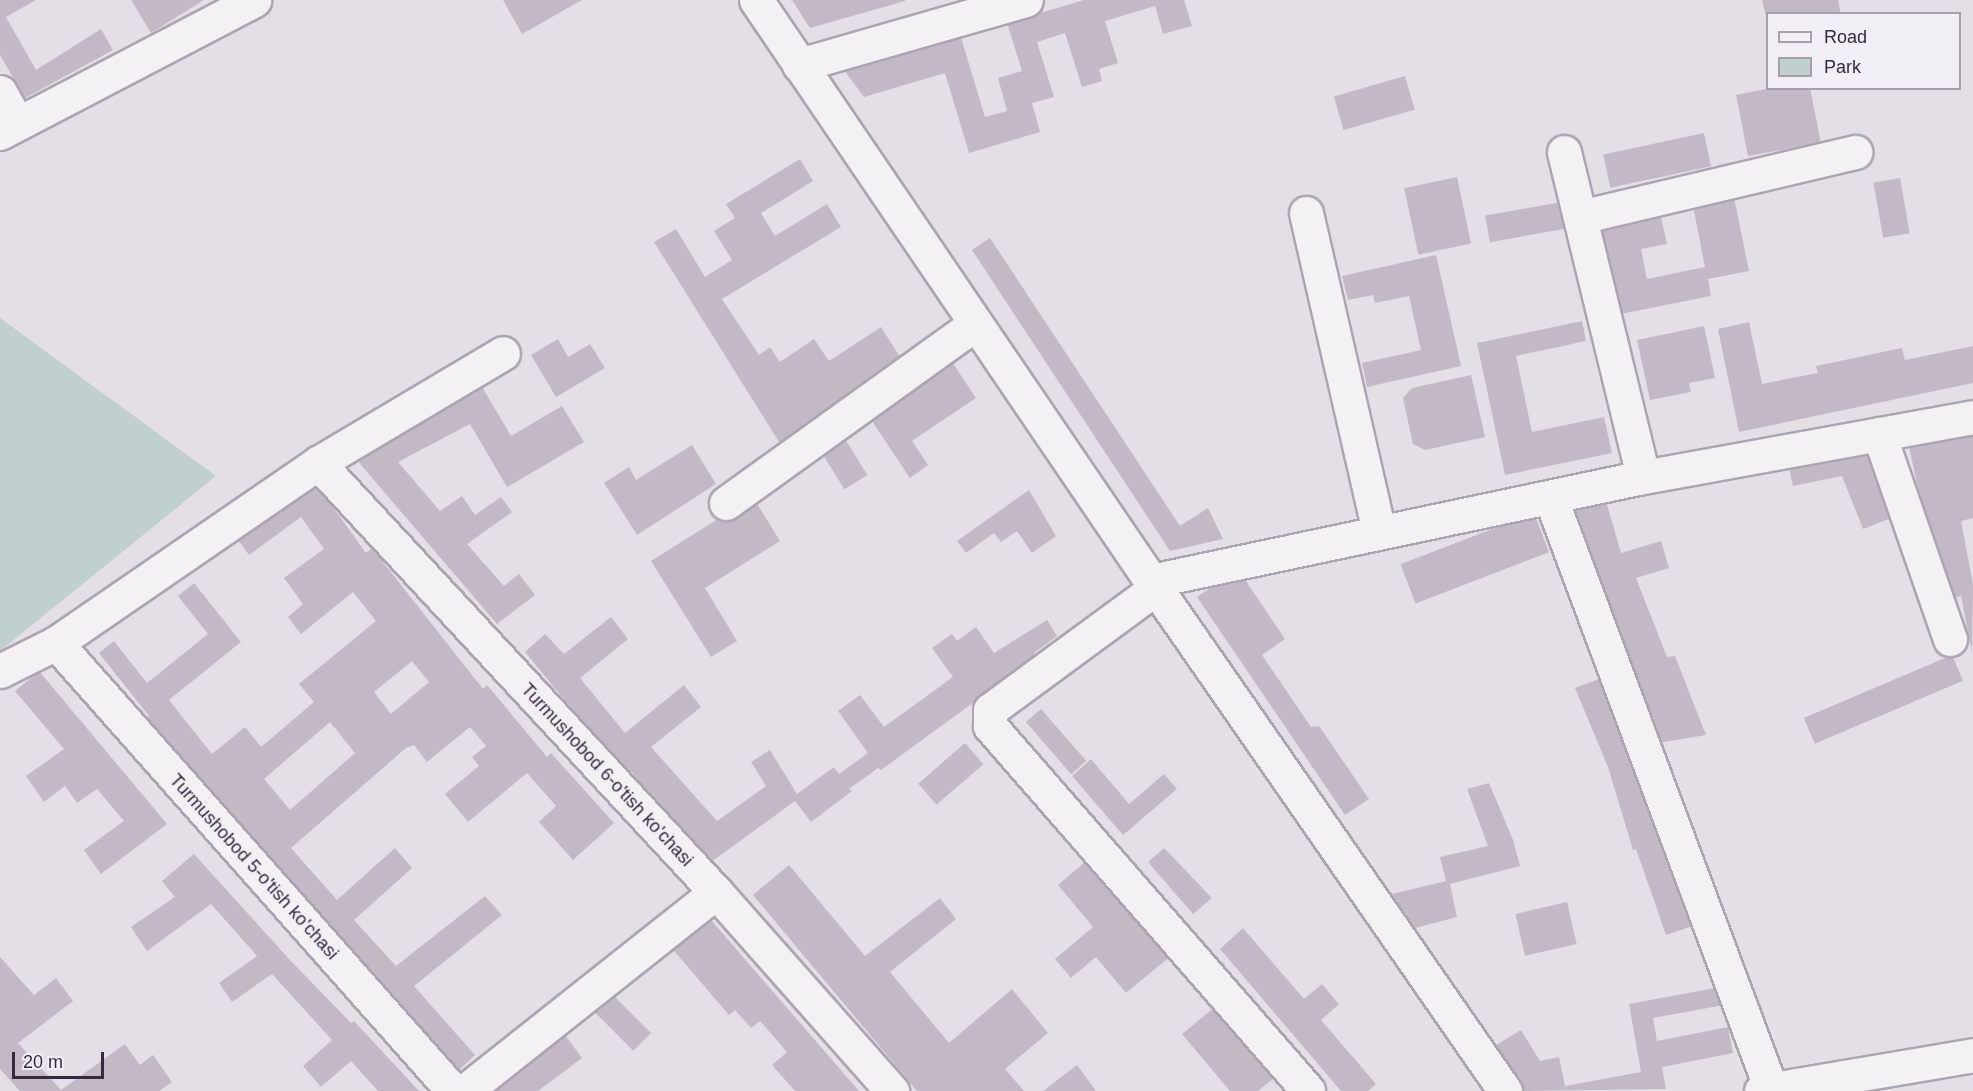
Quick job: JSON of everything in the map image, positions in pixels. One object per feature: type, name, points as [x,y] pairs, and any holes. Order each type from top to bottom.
[{"type":"street","points":[[0,93],[9,128],[254,0]]},
{"type":"street","points":[[756,0],[1153,585],[1505,1091]]},
{"type":"street","points":[[799,65],[1026,0]]},
{"type":"street","points":[[1564,152],[1643,477]]},
{"type":"street","points":[[1580,217],[1855,152]]},
{"type":"street","points":[[1306,213],[1378,532]]},
{"type":"street","points":[[726,503],[975,324]]},
{"type":"street","points":[[0,671],[56,643],[318,463],[503,354]]},
{"type":"street","points":[[1308,1091],[990,726],[990,710],[1153,585],[1378,532],[1551,498],[1643,477],[1973,417]]},
{"type":"street","points":[[1880,434],[1950,639]]},
{"type":"street","name":"Turmushobod 6-o'tish ko'chasi","points":[[318,463],[716,892],[892,1091]]},
{"type":"street","points":[[1551,498],[1766,1090],[1973,1056]]},
{"type":"street","name":"Turmushobod 5-o'tish ko'chasi","points":[[56,643],[453,1091]]},
{"type":"street","points":[[465,1091],[716,892]]},
{"type":"green space","points":[[0,318],[216,476],[0,651]]},
{"type":"building","points":[[0,0],[36,0],[6,17],[36,70],[101,29],[113,50],[25,98],[0,55]]},
{"type":"building","points":[[131,0],[204,0],[151,33]]},
{"type":"building","points":[[503,0],[582,0],[522,34]]},
{"type":"building","points":[[792,0],[905,0],[905,1],[810,28]]},
{"type":"building","points":[[1084,0],[1184,0],[1192,26],[1163,34],[1155,6],[1105,21],[1118,63],[1099,69],[1102,81],[1082,87],[1065,33],[1037,42],[1054,97],[1032,103],[1040,132],[969,153],[945,73],[864,97],[841,66],[959,31],[985,117],[1007,111],[998,78],[1022,71],[1007,23]]},
{"type":"building","points":[[1762,0],[1838,0],[1841,12],[1766,12],[1766,15]]},
{"type":"building","points":[[1405,76],[1415,110],[1344,130],[1334,96]]},
{"type":"building","points":[[1766,89],[1810,90],[1821,143],[1748,156],[1736,95]]},
{"type":"building","points":[[1704,133],[1711,166],[1610,188],[1603,154]]},
{"type":"building","points":[[800,159],[813,181],[761,213],[775,236],[827,204],[841,227],[722,299],[759,355],[770,347],[780,362],[814,339],[829,361],[881,327],[902,360],[779,442],[654,242],[676,229],[705,277],[732,260],[714,231],[735,218],[726,204]]},
{"type":"building","points":[[1457,177],[1471,244],[1418,255],[1404,188]]},
{"type":"building","points":[[1900,178],[1910,233],[1883,238],[1873,183]]},
{"type":"building","points":[[1733,193],[1749,271],[1708,279],[1711,296],[1616,315],[1598,220],[1659,208],[1667,244],[1641,249],[1647,279],[1705,267],[1692,201]]},
{"type":"building","points":[[1562,202],[1567,229],[1490,242],[1485,216]]},
{"type":"building","points":[[990,238],[1180,526],[1208,508],[1223,539],[1170,551],[972,250]]},
{"type":"building","points":[[1436,255],[1461,366],[1367,387],[1362,363],[1421,350],[1409,296],[1375,303],[1373,295],[1348,300],[1342,276]]},
{"type":"building","points":[[1582,321],[1586,341],[1516,356],[1532,432],[1604,417],[1612,453],[1505,475],[1477,343]]},
{"type":"building","points":[[1749,322],[1762,384],[1818,373],[1816,366],[1902,348],[1905,360],[1973,346],[1973,383],[1739,432],[1718,329]]},
{"type":"building","points":[[1704,326],[1715,378],[1689,383],[1691,392],[1650,400],[1637,340]]},
{"type":"building","points":[[558,339],[568,357],[590,344],[605,368],[556,397],[531,355]]},
{"type":"building","points":[[952,362],[976,398],[912,441],[928,465],[910,478],[870,418]]},
{"type":"building","points":[[1471,375],[1485,437],[1425,450],[1413,444],[1403,398],[1412,388]]},
{"type":"building","points":[[481,385],[511,436],[562,406],[584,442],[507,487],[470,424],[398,462],[440,511],[462,496],[475,515],[501,497],[512,512],[467,544],[504,586],[519,574],[535,595],[497,624],[356,459]]},
{"type":"building","points":[[1973,429],[1973,518],[1961,521],[1973,584],[1972,653],[1961,596],[1942,600],[1908,442]]},
{"type":"building","points":[[843,436],[867,475],[844,489],[820,450]]},
{"type":"building","points":[[692,445],[716,484],[637,535],[604,483],[629,467],[636,480]]},
{"type":"building","points":[[1866,447],[1894,517],[1863,529],[1842,476],[1793,486],[1788,463]]},
{"type":"building","points":[[309,474],[366,553],[372,548],[483,689],[487,685],[547,757],[551,753],[614,823],[573,860],[539,822],[556,806],[527,773],[468,822],[445,794],[479,766],[472,757],[486,746],[470,727],[427,762],[414,745],[406,748],[291,848],[337,900],[395,848],[412,868],[354,920],[396,966],[485,896],[502,915],[414,986],[475,1055],[457,1072],[144,720],[149,716],[99,653],[114,641],[147,683],[208,634],[178,596],[194,583],[241,642],[169,700],[212,754],[245,727],[261,747],[314,702],[299,684],[376,621],[353,592],[301,634],[288,617],[303,604],[284,578],[324,549],[301,517],[249,555],[231,530]],"holes":[[[412,661],[429,682],[391,714],[374,692]],[[330,722],[355,753],[290,810],[264,779]]]},
{"type":"building","points":[[1029,490],[1056,536],[1032,553],[1017,531],[1001,542],[994,533],[966,553],[957,541]]},
{"type":"building","points":[[1604,494],[1621,553],[1661,541],[1669,568],[1636,578],[1667,657],[1675,656],[1706,735],[1658,743],[1598,588],[1573,503]]},
{"type":"building","points":[[753,497],[780,541],[705,588],[737,641],[711,657],[651,561]]},
{"type":"building","points":[[1534,513],[1549,552],[1416,603],[1400,564]]},
{"type":"building","points":[[1238,569],[1285,639],[1262,655],[1311,727],[1319,726],[1369,799],[1345,815],[1197,597]]},
{"type":"building","points":[[611,617],[628,639],[580,678],[625,733],[684,685],[701,707],[651,747],[717,821],[766,786],[751,762],[770,750],[797,794],[834,767],[839,774],[868,753],[838,711],[860,695],[884,727],[953,677],[932,648],[952,634],[957,641],[976,627],[994,653],[1047,620],[1057,636],[1034,653],[1036,657],[881,770],[878,768],[849,789],[852,791],[811,822],[795,801],[711,862],[627,767],[622,770],[525,652],[545,634],[564,654]]},
{"type":"building","points":[[1952,655],[1963,681],[1815,744],[1804,718]]},
{"type":"building","points":[[39,671],[167,824],[101,874],[84,850],[124,821],[97,789],[77,803],[65,786],[44,802],[26,776],[64,749],[15,691]]},
{"type":"building","points":[[1604,677],[1693,926],[1666,935],[1636,849],[1633,850],[1608,767],[1575,688]]},
{"type":"building","points":[[1041,709],[1086,761],[1071,774],[1026,722]]},
{"type":"building","points":[[965,743],[983,764],[937,805],[918,784]]},
{"type":"building","points":[[1091,759],[1129,804],[1164,774],[1177,789],[1123,835],[1072,776]]},
{"type":"building","points":[[1489,783],[1513,840],[1520,866],[1450,884],[1457,917],[1415,928],[1392,894],[1446,881],[1440,857],[1488,846],[1467,789]]},
{"type":"building","points":[[1164,848],[1212,898],[1193,914],[1148,862]]},
{"type":"building","points":[[194,854],[289,959],[351,1023],[354,1021],[419,1091],[378,1091],[351,1061],[321,1087],[303,1066],[332,1040],[272,974],[232,1002],[219,983],[257,956],[211,904],[147,951],[131,927],[175,897],[162,881]]},
{"type":"building","points":[[1091,857],[1172,955],[1126,993],[1096,957],[1071,978],[1055,959],[1093,927],[1058,885]]},
{"type":"building","points":[[789,865],[865,956],[940,898],[956,919],[890,972],[949,1043],[1012,989],[1048,1033],[1005,1069],[1024,1091],[917,1091],[753,895]]},
{"type":"building","points":[[1567,902],[1577,944],[1525,956],[1515,914]]},
{"type":"building","points":[[705,913],[859,1091],[795,1091],[772,1065],[787,1052],[760,1021],[751,1028],[735,1010],[729,1015],[669,945]]},
{"type":"building","points":[[1243,928],[1304,999],[1322,984],[1339,1004],[1321,1020],[1376,1084],[1368,1091],[1341,1091],[1220,949]]},
{"type":"building","points":[[0,957],[34,995],[56,978],[73,1001],[18,1043],[61,1090],[125,1044],[140,1065],[153,1055],[172,1082],[159,1091],[20,1091],[0,1069]]},
{"type":"building","points":[[605,987],[651,1033],[633,1051],[587,1005]]},
{"type":"building","points":[[1720,987],[1724,1005],[1653,1018],[1657,1041],[1728,1027],[1733,1053],[1662,1067],[1666,1089],[1524,1091],[1496,1045],[1521,1030],[1540,1061],[1559,1057],[1565,1086],[1641,1072],[1629,1004]]},
{"type":"building","points":[[1215,1007],[1274,1078],[1258,1091],[1230,1091],[1182,1034]]},
{"type":"building","points":[[557,1024],[582,1058],[538,1091],[477,1091]]},
{"type":"building","points":[[1077,1065],[1096,1091],[1043,1091]]}]
